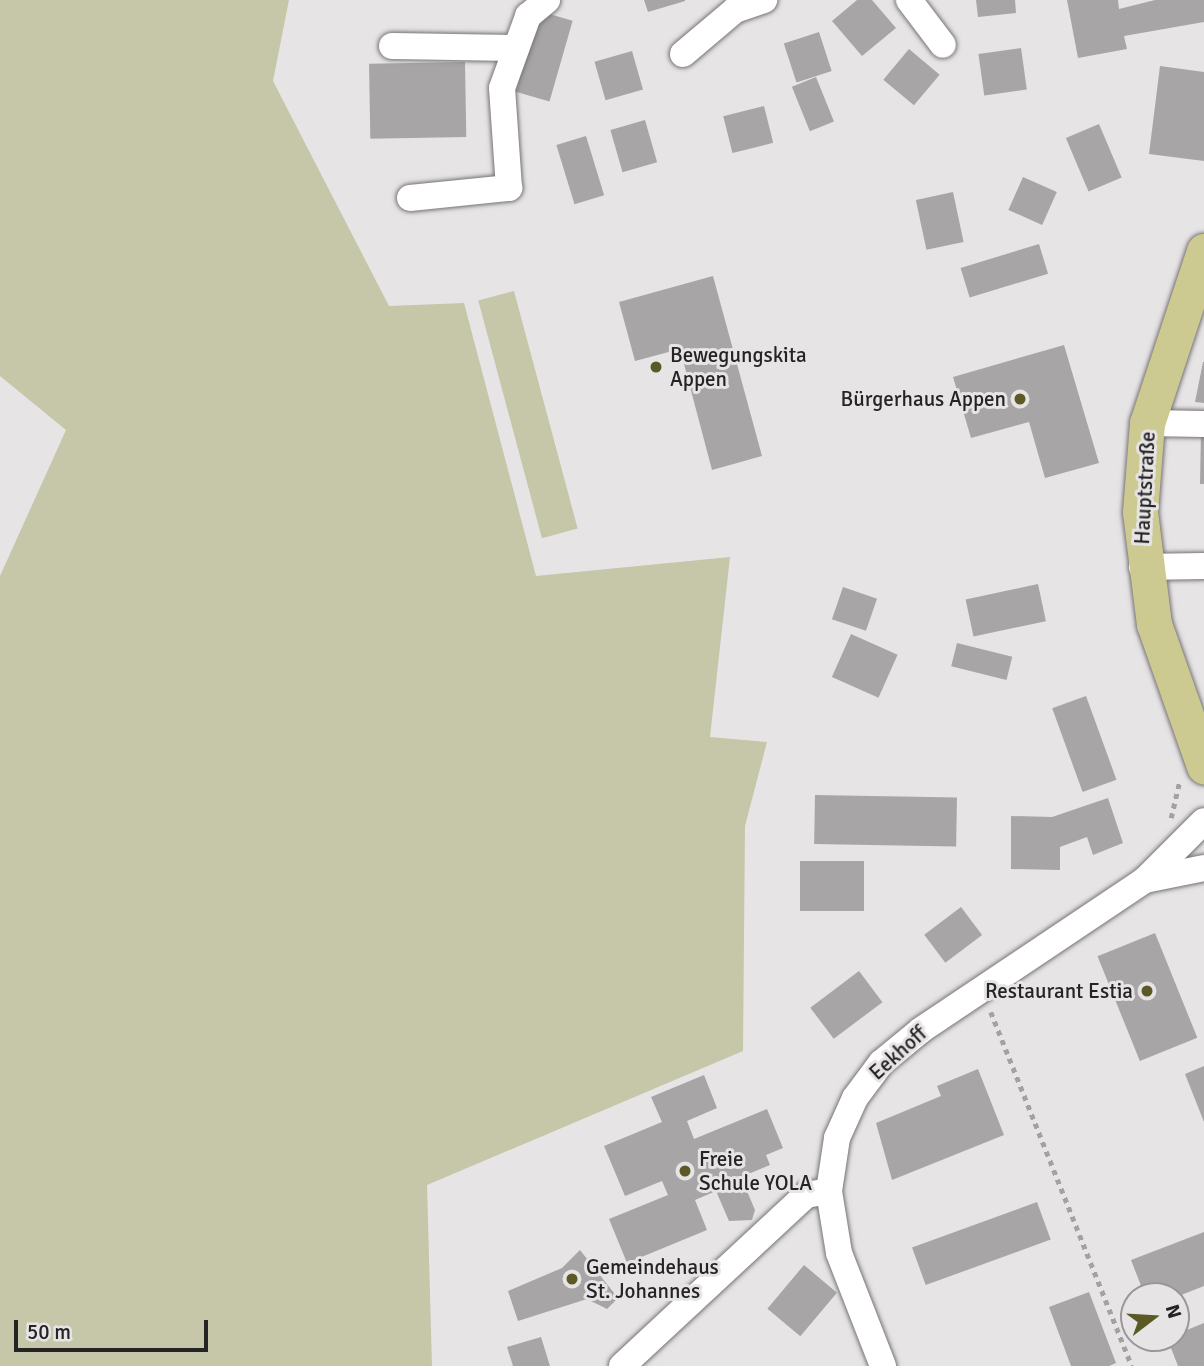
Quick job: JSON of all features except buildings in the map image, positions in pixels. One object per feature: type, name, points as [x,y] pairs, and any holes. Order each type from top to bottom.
[{"type":"main road","name":"Hauptstraße","points":[[1204,251],[1147,423],[1142,567],[1168,677],[1204,766]]},
{"type":"street","points":[[410,198],[475,196],[509,188],[499,109],[528,16],[547,0]]},
{"type":"street","points":[[684,54],[735,10],[764,0]]},
{"type":"street","points":[[909,0],[943,45]]},
{"type":"street","points":[[392,46],[516,48]]},
{"type":"street","points":[[1147,423],[1204,424]]},
{"type":"street","points":[[1142,567],[1204,566]]},
{"type":"street","name":"Eekhoff","points":[[883,1366],[839,1253],[829,1191],[837,1138],[867,1080],[899,1047],[981,988],[1145,880],[1204,821]]},
{"type":"street","name":"Eekhoff","points":[[1145,880],[1204,868]]},
{"type":"street","points":[[622,1366],[806,1195],[829,1191]]},
{"type":"path","points":[[981,988],[1132,1366]]},
{"type":"green space","points":[[0,0],[289,0],[273,81],[389,306],[464,303],[536,576],[730,557],[710,737],[767,742],[745,826],[743,1051],[427,1185],[432,1366],[0,1366],[0,576],[66,430],[0,376]]},
{"type":"green space","points":[[514,291],[578,529],[542,538],[478,301]]},
{"type":"place","name":"Bewegungskita Appen","points":[[656,367]]},
{"type":"place","name":"Bürgerhaus Appen","points":[[1020,399]]},
{"type":"place","name":"Restaurant Estia","points":[[1147,991]]},
{"type":"place","name":"Freie Schule YOLA","points":[[685,1171]]},
{"type":"place","name":"Gemeindehaus St. Johannes","points":[[572,1279]]}]
